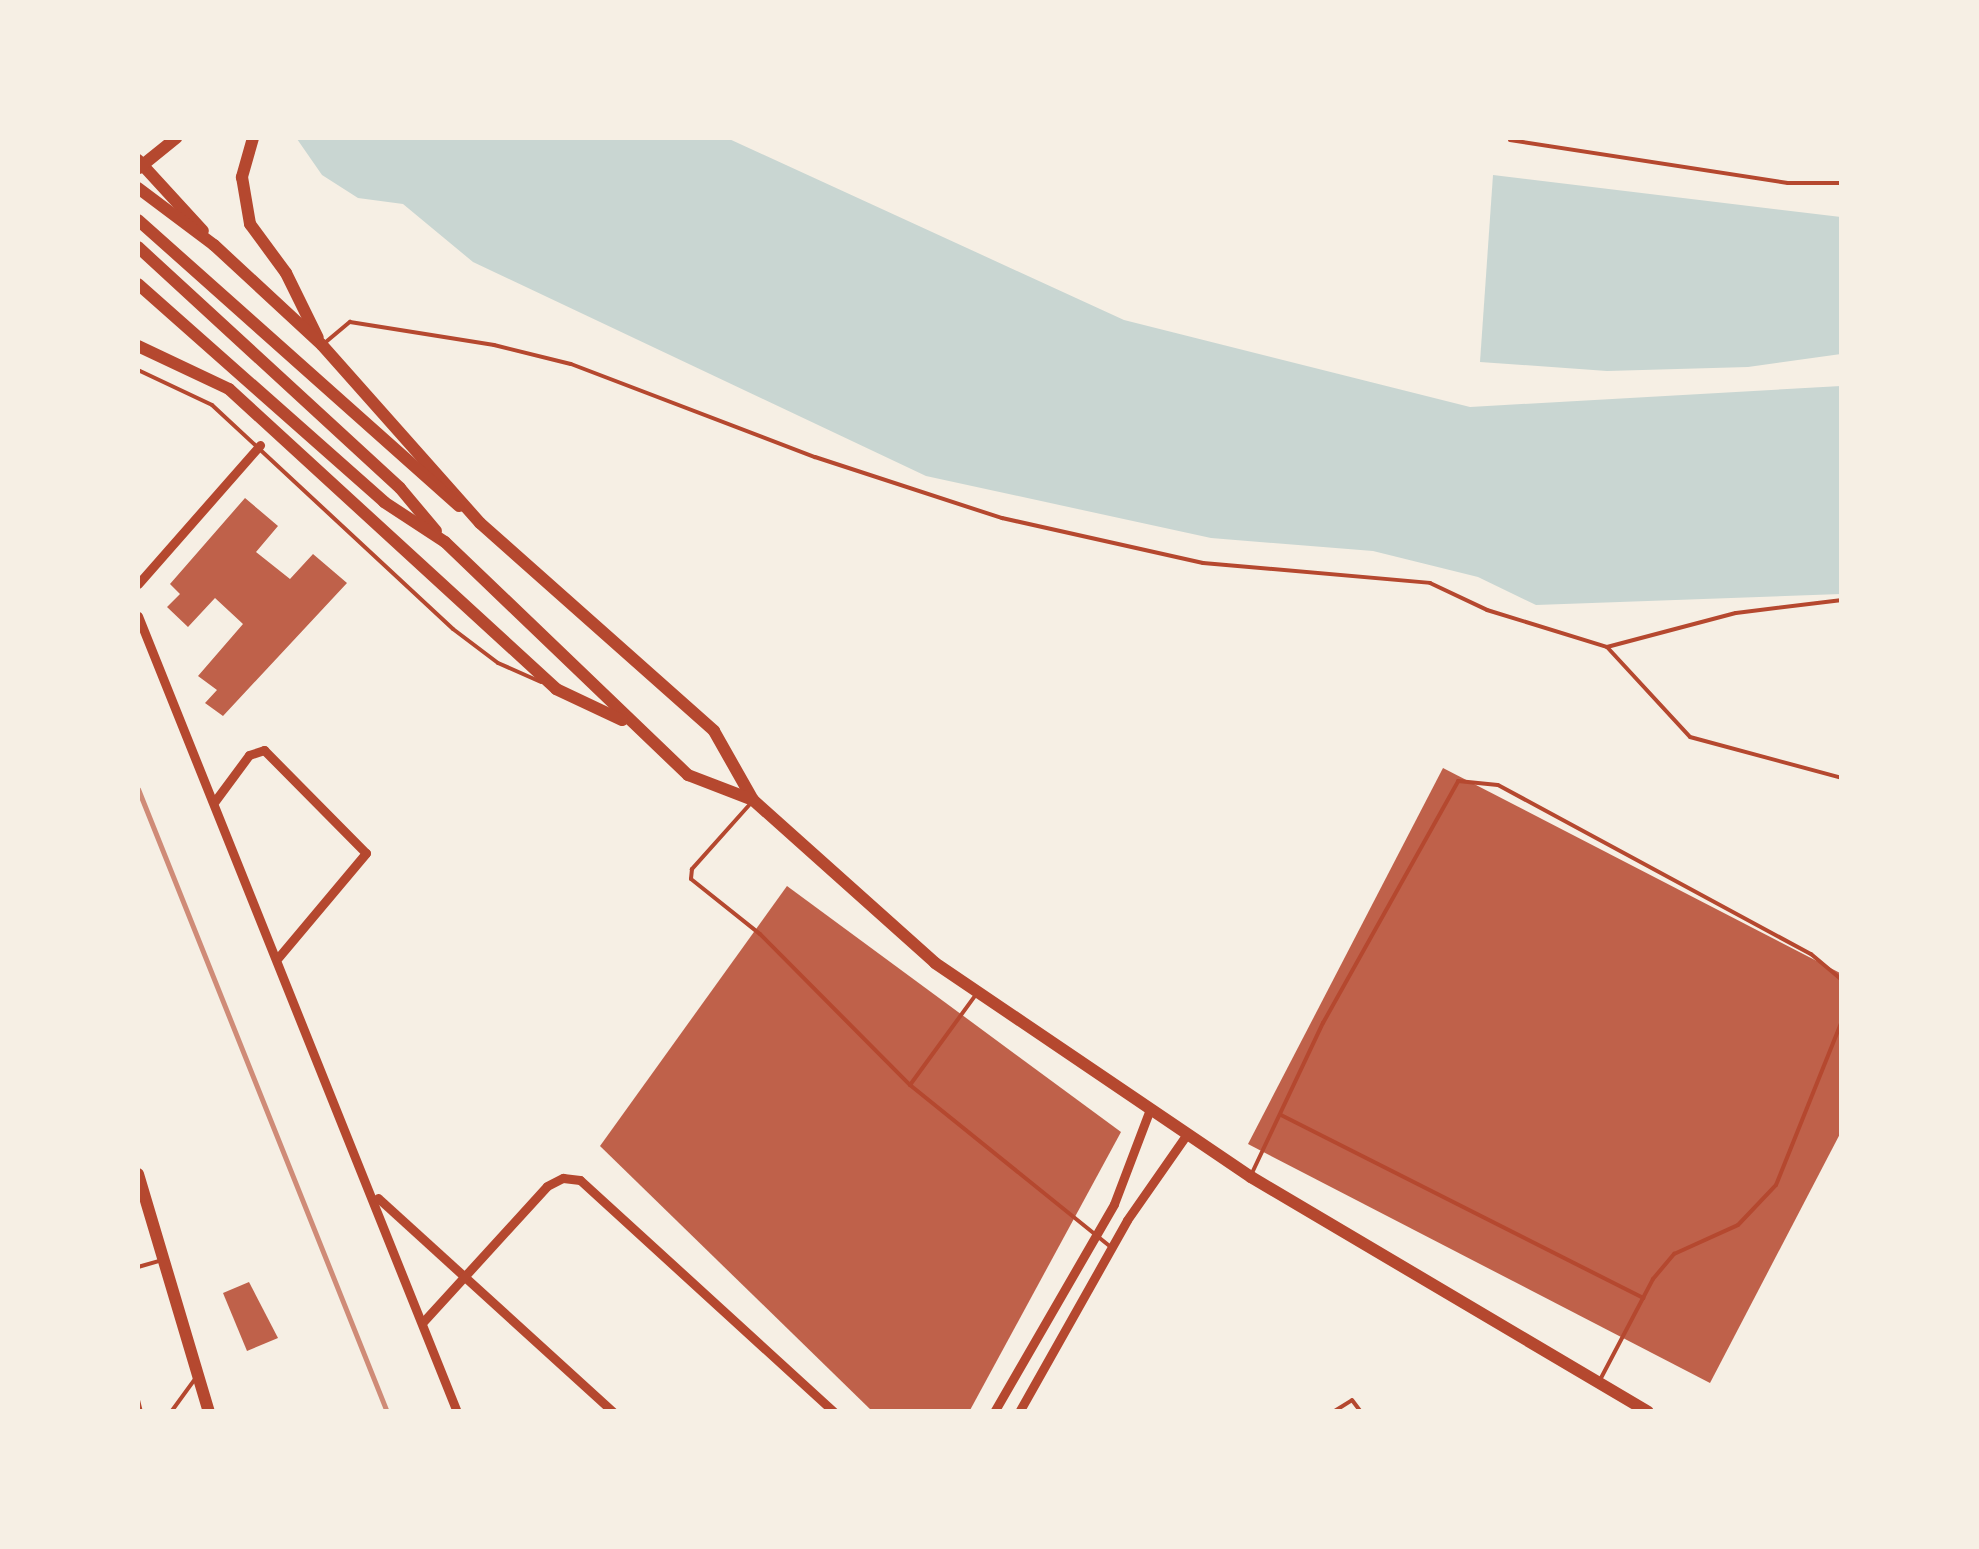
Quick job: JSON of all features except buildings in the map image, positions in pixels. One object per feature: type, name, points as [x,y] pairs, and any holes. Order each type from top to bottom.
[{"type":"main road","points":[[253,138],[242,176],[250,224],[286,273],[322,345]]},
{"type":"main road","points":[[138,169],[173,139]]},
{"type":"main road","points":[[138,160],[214,245],[322,345],[480,523]]},
{"type":"main road","points":[[138,188],[214,245]]},
{"type":"main road","points":[[138,220],[404,464],[480,523],[714,731],[753,800],[934,963],[1250,1176],[1640,1410]]},
{"type":"main road","points":[[138,248],[400,488],[445,542],[688,776],[753,800]]},
{"type":"main road","points":[[138,284],[384,502],[445,542]]},
{"type":"main road","points":[[138,346],[229,389],[556,689],[634,726]]},
{"type":"main road","points":[[138,1174],[208,1412]]},
{"type":"street","points":[[138,584],[260,445]]},
{"type":"street","points":[[138,616],[375,1195],[457,1412]]},
{"type":"street","points":[[216,802],[249,755],[264,750],[366,853],[278,958]]},
{"type":"street","points":[[994,1412],[1094,1240],[1150,1110]]},
{"type":"street","points":[[1019,1412],[1112,1248],[1187,1134]]},
{"type":"street","points":[[422,1323],[548,1186],[563,1178],[580,1180],[834,1412]]},
{"type":"street","points":[[375,1195],[612,1412]]},
{"type":"lane","points":[[1494,138],[1788,183],[1842,183]]},
{"type":"lane","points":[[322,345],[350,322],[494,345],[571,364],[815,456],[1002,518],[1204,563],[1430,583],[1487,610],[1607,647],[1690,737],[1842,778]]},
{"type":"lane","points":[[138,370],[186,388],[260,445],[453,629],[498,663],[556,689]]},
{"type":"lane","points":[[1607,647],[1736,613],[1842,600]]},
{"type":"lane","points":[[1250,1176],[1458,781],[1498,785],[1811,954],[1842,980]]},
{"type":"lane","points":[[753,800],[692,869],[691,880],[760,934],[910,1085],[1094,1240],[1112,1248]]},
{"type":"lane","points":[[910,1085],[980,991]]},
{"type":"lane","points":[[1599,1382],[1643,1298],[1674,1254],[1738,1224],[1776,1184],[1842,1021]]},
{"type":"lane","points":[[1280,1115],[1643,1298]]},
{"type":"lane","points":[[138,1268],[164,1260]]},
{"type":"lane","points":[[172,1412],[198,1376]]},
{"type":"lane","points":[[138,1400],[141,1412]]},
{"type":"lane","points":[[1333,1412],[1352,1400],[1361,1412]]},
{"type":"shaded area","points":[[727,138],[1124,320],[1470,407],[1841,386],[1841,594],[1536,605],[1478,577],[1373,551],[1211,538],[926,476],[473,262],[403,204],[358,198],[322,175],[297,139]]},
{"type":"shaded area","points":[[1493,175],[1841,217],[1841,354],[1748,367],[1607,371],[1480,362]]},
{"type":"railway","points":[[138,789],[387,1412]]}]
